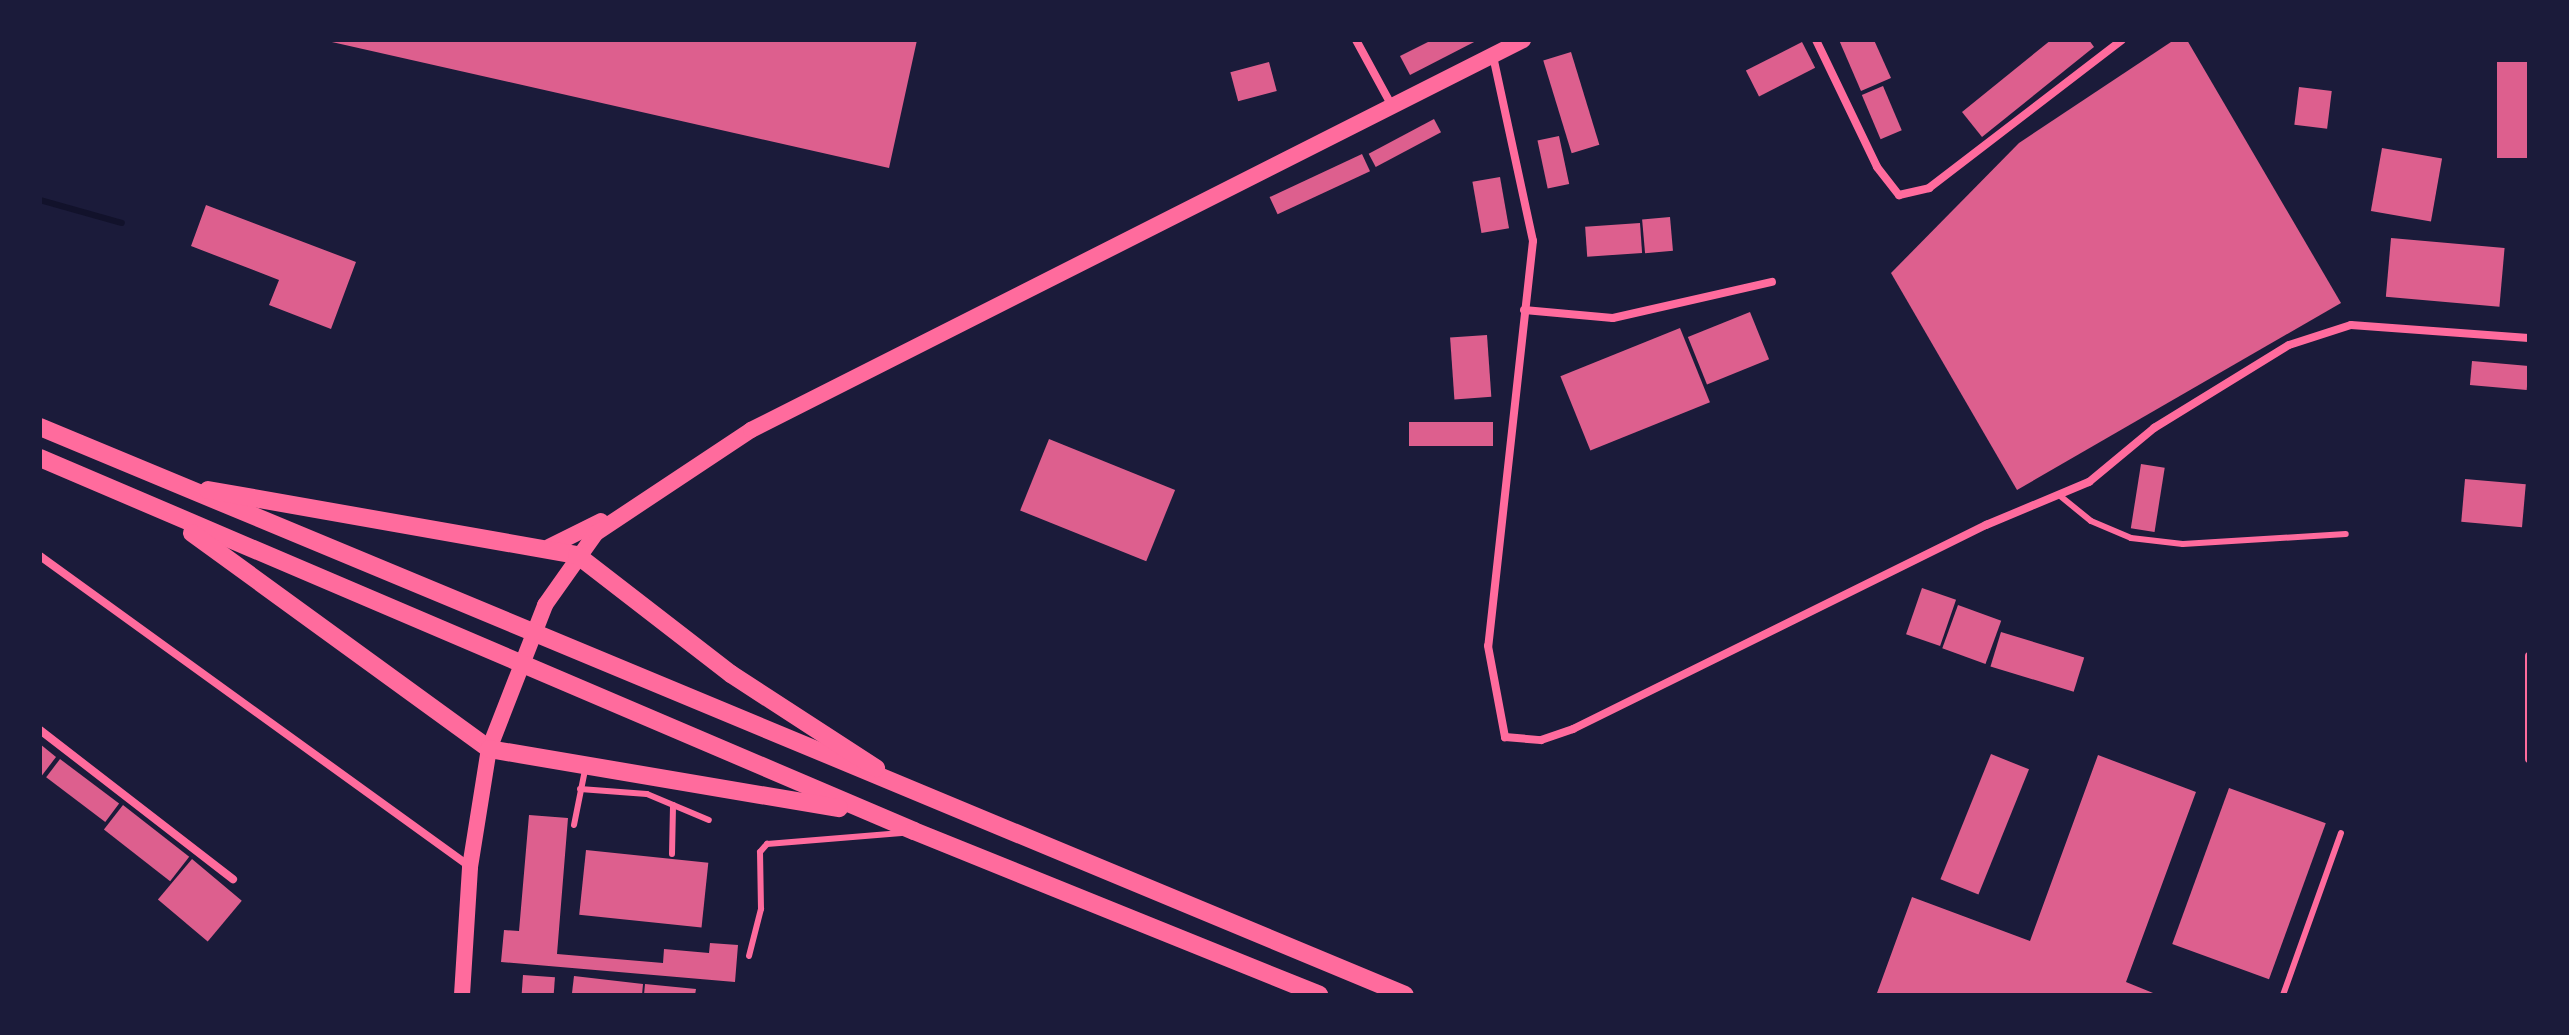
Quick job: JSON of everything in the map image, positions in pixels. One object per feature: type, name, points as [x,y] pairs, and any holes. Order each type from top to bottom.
[{"type":"highway","points":[[40,427],[1405,995]]},
{"type":"highway","points":[[40,458],[914,831],[1319,995]]},
{"type":"highway","points":[[170,483],[457,538],[549,547],[577,555],[731,674],[924,797]]},
{"type":"highway","points":[[155,507],[489,749],[651,773],[837,807],[914,831]]},
{"type":"main road","points":[[549,547],[620,511],[751,430],[1523,40]]},
{"type":"main road","points":[[462,995],[470,867],[489,749],[545,605],[577,555],[620,511]]},
{"type":"street","points":[[1356,40],[1392,106]]},
{"type":"street","points":[[1816,40],[1877,167],[1899,195],[1929,188],[2122,40]]},
{"type":"street","points":[[1493,55],[1533,241],[1488,646],[1505,737],[1541,740],[1573,729],[2059,495],[2289,345],[2351,325],[2529,338]]},
{"type":"street","points":[[1524,310],[1613,318],[1772,282]]},
{"type":"street","points":[[40,556],[470,867]]},
{"type":"street","points":[[2529,656],[2529,759]]},
{"type":"street","points":[[40,730],[233,879]]},
{"type":"lane","points":[[2059,495],[2091,521],[2131,538],[2183,544],[2346,534]]},
{"type":"lane","points":[[574,825],[586,763]]},
{"type":"lane","points":[[647,794],[651,773]]},
{"type":"lane","points":[[580,789],[647,794],[709,820]]},
{"type":"lane","points":[[672,854],[673,805]]},
{"type":"lane","points":[[749,956],[761,909],[760,852],[767,844],[914,831]]},
{"type":"lane","points":[[2283,995],[2341,833]]},
{"type":"building","points":[[323,40],[917,40],[889,168]]},
{"type":"building","points":[[1432,40],[1478,40],[1410,75],[1400,56]]},
{"type":"building","points":[[1839,40],[1874,40],[1891,78],[1861,91]]},
{"type":"building","points":[[2051,40],[2089,40],[2094,47],[1982,137],[1962,112]]},
{"type":"building","points":[[2174,40],[2187,40],[2341,303],[2017,490],[1891,273],[2019,143]]},
{"type":"building","points":[[1802,42],[1815,68],[1759,96],[1746,71]]},
{"type":"building","points":[[1571,52],[1599,145],[1572,153],[1543,60]]},
{"type":"building","points":[[1269,62],[1277,91],[1238,101],[1230,72]]},
{"type":"building","points":[[2497,62],[2529,62],[2529,158],[2497,158]]},
{"type":"building","points":[[1883,86],[1902,130],[1881,139],[1862,95]]},
{"type":"building","points":[[2299,87],[2332,91],[2327,129],[2294,125]]},
{"type":"building","points":[[1434,119],[1441,132],[1376,167],[1369,154]]},
{"type":"building","points":[[1559,136],[1569,184],[1548,189],[1537,141]]},
{"type":"building","points":[[2382,148],[2442,159],[2431,222],[2371,211]]},
{"type":"building","points":[[1362,154],[1370,171],[1278,214],[1270,197]]},
{"type":"building","points":[[1500,177],[1509,228],[1481,233],[1472,182]]},
{"type":"building","points":[[206,205],[356,262],[331,329],[269,305],[279,280],[191,246]]},
{"type":"building","points":[[1670,217],[1673,251],[1645,253],[1642,219]]},
{"type":"building","points":[[1640,223],[1642,253],[1587,257],[1585,227]]},
{"type":"building","points":[[2391,238],[2505,248],[2499,307],[2386,297]]},
{"type":"building","points":[[1750,312],[1769,359],[1707,384],[1688,337]]},
{"type":"building","points":[[1680,328],[1710,402],[1590,450],[1560,376]]},
{"type":"building","points":[[1487,335],[1491,397],[1454,399],[1450,338]]},
{"type":"building","points":[[2472,361],[2529,366],[2527,390],[2470,385]]},
{"type":"building","points":[[1409,422],[1493,422],[1493,446],[1409,446]]},
{"type":"building","points":[[1049,439],[1175,490],[1146,561],[1020,510]]},
{"type":"building","points":[[2141,464],[2165,468],[2155,532],[2131,528]]},
{"type":"building","points":[[2465,479],[2526,484],[2522,527],[2461,522]]},
{"type":"building","points":[[1922,588],[1956,600],[1940,646],[1906,634]]},
{"type":"building","points":[[1958,605],[2001,621],[1985,664],[1942,648]]},
{"type":"building","points":[[2001,632],[2084,657],[2074,692],[1990,666]]},
{"type":"building","points":[[40,744],[56,757],[40,778]]},
{"type":"building","points":[[1991,754],[2029,769],[1978,895],[1940,879]]},
{"type":"building","points":[[2098,755],[2196,792],[2126,982],[2158,995],[1877,993],[1912,897],[2030,941]]},
{"type":"building","points":[[60,759],[119,804],[105,822],[46,777]]},
{"type":"building","points":[[2229,788],[2326,823],[2269,979],[2172,944]]},
{"type":"building","points":[[123,805],[189,857],[170,881],[104,829]]},
{"type":"building","points":[[529,815],[568,818],[557,954],[663,963],[664,949],[709,953],[710,943],[738,945],[735,982],[501,962],[504,930],[519,931]]},
{"type":"building","points":[[586,850],[708,863],[702,928],[579,915]]},
{"type":"building","points":[[192,859],[242,901],[208,941],[158,900]]},
{"type":"building","points":[[523,975],[555,977],[554,995],[522,995]]},
{"type":"building","points":[[574,976],[643,984],[642,995],[572,993]]},
{"type":"building","points":[[645,984],[696,989],[695,995],[644,995]]},
{"type":"waterway","points":[[40,200],[122,223]]}]
